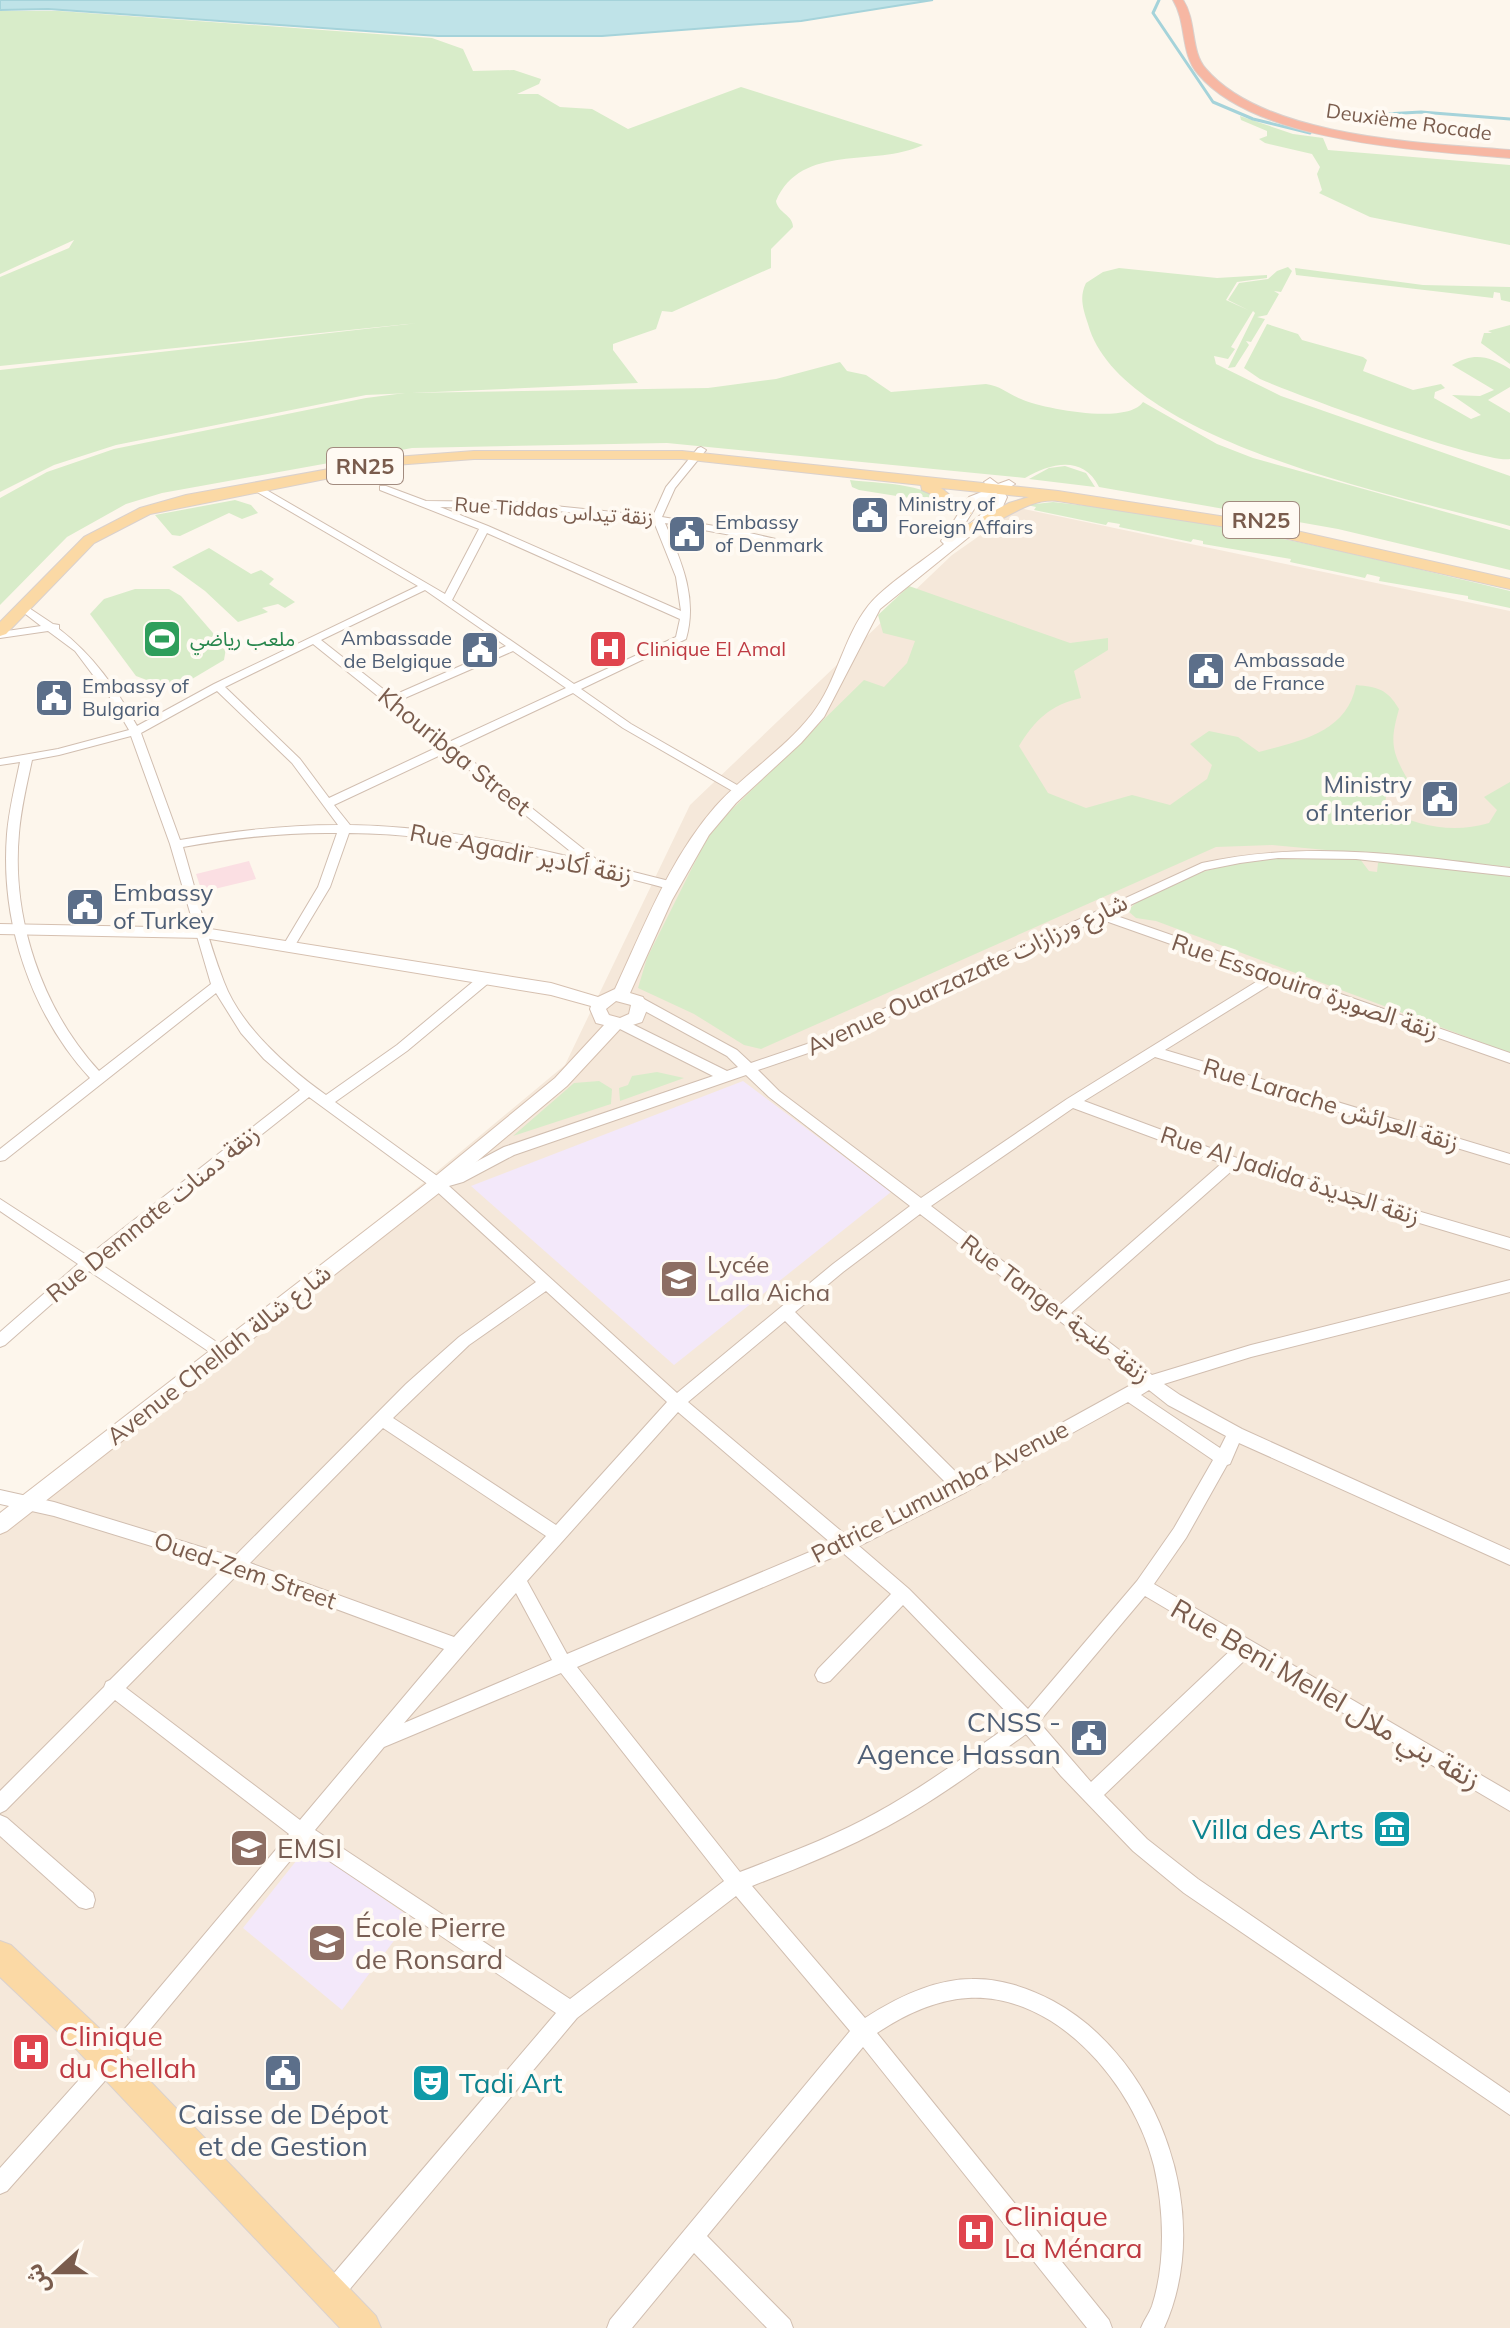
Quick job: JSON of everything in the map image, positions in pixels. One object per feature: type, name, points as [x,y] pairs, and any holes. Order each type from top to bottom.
[{"type":"highway","name":"Deuxième Rocade","points":[[1178,0],[1187,15],[1192,53],[1199,69],[1224,91],[1253,106],[1304,124],[1357,137],[1510,152]]},
{"type":"highway","name":"Deuxième Rocade","points":[[1190,0],[1199,15],[1208,64],[1226,83],[1257,102],[1301,118],[1368,134],[1510,152]]},
{"type":"main road","name":"RN25","points":[[0,618],[79,538],[112,517],[167,498],[433,451],[699,453],[998,485],[1239,516],[1510,576]]},
{"type":"main road","name":"RN25","points":[[0,633],[81,547],[109,527],[158,506],[434,456],[699,453],[841,472],[998,485],[1291,534],[1510,584]]},
{"type":"main road","points":[[841,472],[850,477],[931,488],[950,498],[964,513]]},
{"type":"main road","points":[[972,528],[1020,503],[1058,496]]},
{"type":"main road","points":[[0,1956],[109,2062],[364,2328]]},
{"type":"street","points":[[328,803],[683,637],[683,580],[657,517],[671,487],[699,453]]},
{"type":"street","points":[[629,998],[673,886],[708,826],[817,717],[837,686],[864,622],[875,606],[1000,505],[998,485],[973,500],[956,530],[933,559]]},
{"type":"street","points":[[255,487],[426,586],[685,762],[740,791]]},
{"type":"street","points":[[383,488],[485,528],[685,617]]},
{"type":"street","name":"Rue Tiddas زنقة تيداس","points":[[427,504],[515,505],[657,517],[775,540]]},
{"type":"street","points":[[447,600],[485,528]]},
{"type":"street","points":[[0,762],[135,732],[218,686],[426,586]]},
{"type":"street","points":[[23,607],[55,627],[79,649],[105,681],[135,732],[176,844],[218,985],[258,1045],[309,1090],[438,1184],[677,1402],[903,1594],[1028,1722],[1091,1795],[1140,1845],[1191,1886],[1510,2105]]},
{"type":"street","points":[[0,633],[55,627]]},
{"type":"street","name":"Khouribga Street","points":[[313,639],[596,865]]},
{"type":"street","points":[[390,701],[513,647]]},
{"type":"street","points":[[218,686],[296,761],[345,827],[324,887],[290,944]]},
{"type":"street","points":[[27,758],[12,842],[19,928],[35,977],[64,1038],[98,1078]]},
{"type":"street","name":"Rue Agadir زنقة أكادير","points":[[176,844],[220,835],[345,827],[447,834],[596,865],[673,886]]},
{"type":"street","points":[[536,852],[556,834]]},
{"type":"street","name":"Avenue Ouarzazate شارع ورزازات","points":[[438,1184],[458,1178],[509,1151],[752,1070],[841,1035],[1189,871],[1247,858],[1340,855],[1510,872]]},
{"type":"street","name":"Rue Essaouira زنقة الصويرة","points":[[1101,915],[1510,1058]]},
{"type":"street","points":[[0,929],[204,933],[290,944],[561,991],[600,1003]]},
{"type":"street","points":[[0,2184],[109,2062],[300,1831],[382,1740],[457,1646],[677,1402],[920,1206],[1072,1102],[1273,977]]},
{"type":"street","points":[[326,1102],[402,1048],[486,978]]},
{"type":"street","points":[[0,1156],[218,985]]},
{"type":"street","points":[[618,1024],[636,1018],[640,1007],[629,998],[609,997],[600,1003],[598,1009],[602,1019],[727,1077]]},
{"type":"street","name":"Rue Tanger زنقة طنجة","points":[[629,998],[732,1053],[774,1094],[1174,1400],[1236,1434],[1510,1558]]},
{"type":"street","name":"Avenue Chellah شارع شالة","points":[[0,1525],[438,1184],[561,1082],[618,1024]]},
{"type":"street","name":"Rue Larache زنقة العرائش","points":[[1152,1051],[1510,1159]]},
{"type":"street","name":"Rue Demnate زنقة دمنات","points":[[0,1341],[89,1263],[309,1090]]},
{"type":"street","name":"Rue Al Jadida زنقة الجديدة","points":[[1072,1102],[1233,1162],[1510,1244]]},
{"type":"street","points":[[1060,1314],[1233,1162]]},
{"type":"street","points":[[0,1204],[222,1353]]},
{"type":"street","points":[[0,1804],[381,1418],[464,1341],[545,1284]]},
{"type":"street","name":"Patrice Lumumba Avenue","points":[[382,1740],[847,1544],[960,1487],[1150,1382],[1251,1351],[1510,1286]]},
{"type":"street","points":[[786,1312],[960,1487]]},
{"type":"street","points":[[1128,1394],[1224,1459]]},
{"type":"street","points":[[381,1418],[556,1534]]},
{"type":"street","points":[[330,2295],[570,2011],[737,1883],[821,1850],[883,1819],[961,1770],[1028,1722],[1143,1586],[1180,1533],[1236,1434]]},
{"type":"street","name":"Oued-Zem Street","points":[[0,1497],[30,1502],[234,1564],[457,1646]]},
{"type":"street","points":[[517,1579],[563,1663],[737,1883],[863,2031],[1101,2328]]},
{"type":"street","name":"Rue Beni Mellel زنقة بني ملال","points":[[1143,1586],[1510,1802]]},
{"type":"street","points":[[824,1675],[903,1594]]},
{"type":"street","points":[[1091,1795],[1246,1647]]},
{"type":"street","points":[[112,1688],[300,1831],[570,2011]]},
{"type":"street","points":[[0,1824],[86,1900]]},
{"type":"street","points":[[618,2328],[863,2031],[911,2002],[962,1990],[985,1989],[1026,1997],[1085,2034],[1144,2107],[1159,2146],[1171,2192],[1173,2231],[1167,2288],[1152,2328]]},
{"type":"street","points":[[692,2236],[782,2328]]},
{"type":"shaded area","points":[[1019,508],[1510,611],[1510,2328],[0,2328],[0,1535],[565,1065],[690,805],[952,555]]},
{"type":"shaded area","points":[[249,861],[256,879],[202,892],[196,874]]},
{"type":"shaded area","name":"Lycée Lalla Aicha","points":[[743,1081],[891,1192],[674,1365],[471,1186]]},
{"type":"shaded area","name":"École Pierre de Ronsard","points":[[308,1846],[411,1918],[342,2010],[243,1928]]},
{"type":"green space","points":[[0,11],[59,11],[432,38],[463,49],[473,71],[514,70],[541,79],[539,84],[517,94],[538,94],[560,107],[592,109],[628,129],[741,87],[923,145],[904,152],[821,163],[803,171],[788,183],[776,201],[793,227],[771,249],[771,268],[672,312],[662,311],[656,329],[613,344],[613,350],[638,383],[366,395],[116,445],[54,465],[0,492],[0,370],[418,323],[0,366],[0,277],[69,248],[74,240],[0,274]]},
{"type":"green space","points":[[1240,116],[1293,134],[1323,138],[1328,150],[1510,165],[1510,245],[1370,217],[1319,193],[1322,190],[1317,174],[1320,167],[1312,154],[1265,143],[1259,139],[1267,136],[1267,131],[1241,120]]},
{"type":"green space","points":[[1288,267],[1292,271],[1281,292],[1274,291],[1279,294],[1267,315],[1257,317],[1265,319],[1251,342],[1246,341],[1249,345],[1235,367],[1228,368],[1255,313],[1253,311],[1231,347],[1235,349],[1228,359],[1214,356],[1216,364],[1281,396],[1510,476],[1510,526],[1339,480],[1208,432],[1153,401],[1111,365],[1088,324],[1083,308],[1086,283],[1103,272],[1119,268],[1217,278],[1267,275],[1267,278],[1237,282],[1226,300],[1248,310],[1228,300],[1239,283],[1268,279]]},
{"type":"green space","points":[[1295,268],[1423,285],[1510,287],[1510,302],[1501,300],[1500,293],[1494,292],[1493,298],[1296,275]]},
{"type":"green space","points":[[1267,324],[1298,334],[1302,340],[1363,357],[1367,360],[1363,371],[1413,390],[1441,384],[1445,388],[1435,392],[1434,398],[1471,419],[1481,415],[1452,395],[1480,396],[1494,390],[1452,365],[1467,358],[1481,357],[1510,369],[1510,387],[1488,400],[1510,413],[1510,459],[1493,458],[1428,440],[1260,379],[1244,368]]},
{"type":"green space","points":[[1510,325],[1510,364],[1481,343],[1484,333]]},
{"type":"green space","points":[[840,362],[847,371],[866,375],[891,392],[986,384],[1047,407],[1104,414],[1134,409],[1143,402],[1217,444],[1253,458],[1510,530],[1510,570],[1338,529],[1099,487],[1084,470],[1066,465],[1045,469],[1025,478],[667,443],[412,448],[162,493],[126,504],[67,537],[0,605],[0,498],[47,472],[114,449],[366,398],[405,393],[708,388],[776,379]]},
{"type":"green space","points":[[1065,466],[1086,473],[1095,487],[1029,479],[1049,468]]},
{"type":"green space","points":[[850,480],[914,488],[947,504],[859,490],[852,487]]},
{"type":"green space","points":[[235,500],[251,505],[258,513],[242,519],[229,513],[180,536],[172,535],[155,515]]},
{"type":"green space","points":[[1053,502],[1226,528],[1397,564],[1510,591],[1510,608],[1468,599],[1468,596],[1379,581],[1380,577],[1367,574],[1365,578],[1290,562],[1291,559],[1034,510],[1036,507],[1027,505]]},
{"type":"green space","points":[[209,548],[251,574],[261,570],[274,579],[269,584],[295,602],[285,608],[278,604],[262,608],[268,612],[238,622],[205,591],[172,567]]},
{"type":"green space","points":[[909,586],[1070,643],[1108,638],[1108,650],[1074,671],[1081,698],[1060,705],[1044,715],[1019,746],[1048,793],[1086,808],[1132,795],[1170,805],[1207,779],[1212,765],[1190,744],[1209,731],[1238,737],[1259,752],[1274,748],[1305,739],[1332,724],[1351,701],[1356,685],[1370,687],[1386,693],[1399,709],[1394,746],[1408,780],[1386,796],[1385,810],[1436,827],[1462,828],[1489,823],[1497,810],[1484,797],[1510,782],[1510,867],[1272,845],[1216,847],[761,1049],[744,1045],[694,1014],[638,988],[647,958],[711,830],[864,680],[884,687],[907,663],[915,641],[883,633],[878,615]]},
{"type":"green space","name":"ملعب رياضي","points":[[135,589],[169,589],[181,596],[226,648],[224,660],[192,679],[168,684],[136,676],[90,614],[104,599]]},
{"type":"green space","points":[[1274,856],[1360,859],[1369,871],[1377,872],[1378,863],[1383,859],[1510,873],[1510,1053],[1156,921],[1136,918],[1128,911],[1140,900],[1176,881],[1217,868]]},
{"type":"green space","points":[[657,1072],[684,1078],[620,1101],[619,1088],[628,1085],[632,1076]]},
{"type":"green space","points":[[599,1081],[612,1089],[611,1104],[513,1136],[574,1083]]},
{"type":"water","points":[[0,0],[933,0],[801,21],[602,36],[438,36],[48,9],[0,10]]},
{"type":"waterway","points":[[1159,0],[1153,13],[1213,102],[1253,119],[1310,133]]},
{"type":"waterway","points":[[1332,117],[1421,112],[1510,119]]},
{"type":"place","name":"Ministry of Foreign Affairs","points":[[870,515]]},
{"type":"place","name":"Embassy of Denmark","points":[[687,534]]},
{"type":"place","name":"ملعب رياضي","points":[[162,639]]},
{"type":"place","name":"Clinique El Amal","points":[[608,649]]},
{"type":"place","name":"Ambassade de Belgique","points":[[480,650]]},
{"type":"place","name":"Ambassade de France","points":[[1206,671]]},
{"type":"place","name":"Embassy of Bulgaria","points":[[54,698]]},
{"type":"place","name":"Ministry of Interior","points":[[1440,799]]},
{"type":"place","name":"Embassy of Turkey","points":[[85,907]]},
{"type":"place","name":"Lycée Lalla Aicha","points":[[679,1279]]},
{"type":"place","name":"CNSS - Agence Hassan","points":[[1089,1738]]},
{"type":"place","name":"Villa des Arts","points":[[1392,1829]]},
{"type":"place","name":"EMSI","points":[[249,1848]]},
{"type":"place","name":"École Pierre de Ronsard","points":[[327,1943]]},
{"type":"place","name":"Clinique du Chellah","points":[[31,2052]]},
{"type":"place","name":"Caisse de Dépot et de Gestion","points":[[283,2073]]},
{"type":"place","name":"Tadi Art","points":[[431,2083]]},
{"type":"place","name":"Clinique La Ménara","points":[[976,2232]]}]
